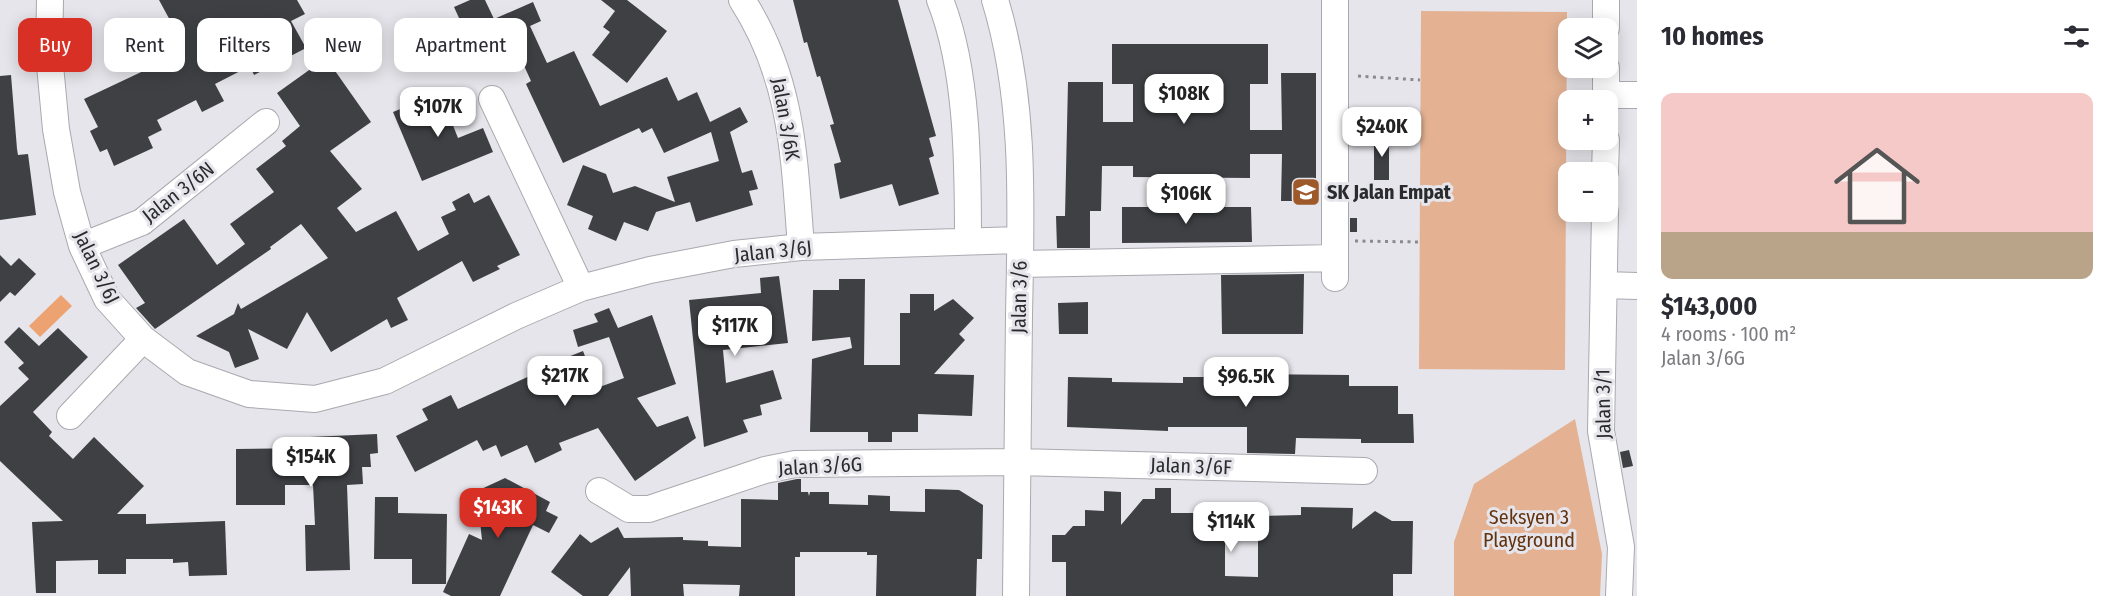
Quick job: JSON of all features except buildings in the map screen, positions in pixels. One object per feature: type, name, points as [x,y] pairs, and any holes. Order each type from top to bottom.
[{"type":"street","name":"Jalan 3/6J","points":[[50,0],[49,55],[56,129],[67,192],[82,246],[107,299],[143,339],[187,372],[249,394],[315,399],[385,381],[516,316],[580,288],[650,270],[734,254],[801,247],[968,240],[1020,252],[1335,259]]},
{"type":"street","name":"Jalan 3/6K","points":[[742,0],[759,26],[773,56],[785,100],[793,145],[801,247]]},
{"type":"street","points":[[940,0],[958,74],[968,148],[968,240]]},
{"type":"street","name":"Jalan 3/6","points":[[995,0],[1006,35],[1015,87],[1020,252],[1016,596]]},
{"type":"street","points":[[1335,0],[1335,259]]},
{"type":"street","points":[[1606,0],[1606,18]]},
{"type":"street","points":[[1618,97],[1637,95]]},
{"type":"street","points":[[492,99],[580,288]]},
{"type":"street","name":"Jalan 3/6N","points":[[82,246],[142,222],[266,122]]},
{"type":"street","name":"Jalan 3/1","points":[[1605,222],[1600,431],[1621,547],[1619,596]]},
{"type":"street","points":[[1604,285],[1637,286]]},
{"type":"street","points":[[70,416],[143,339]]},
{"type":"street","name":"Jalan 3/6F","points":[[1017,462],[1364,471]]},
{"type":"street","name":"Jalan 3/6G","points":[[599,491],[621,506],[639,510],[660,506],[765,470],[795,464],[1017,462]]},
{"type":"path","points":[[1335,74],[1420,80]]},
{"type":"path","points":[[1335,259],[1419,242]]},
{"type":"green space","points":[[1421,11],[1567,12],[1567,18],[1558,18],[1558,78],[1567,78],[1567,90],[1558,90],[1558,150],[1566,150],[1566,162],[1558,162],[1558,222],[1566,222],[1565,370],[1419,369]]},
{"type":"green space","name":"Seksyen 3 Playground","points":[[1575,419],[1602,554],[1600,596],[1454,596],[1454,542],[1474,484]]},
{"type":"shaded area","points":[[61,295],[72,306],[40,337],[29,326]]},
{"type":"place","name":"SK Jalan Empat","points":[[1306,192]]}]
